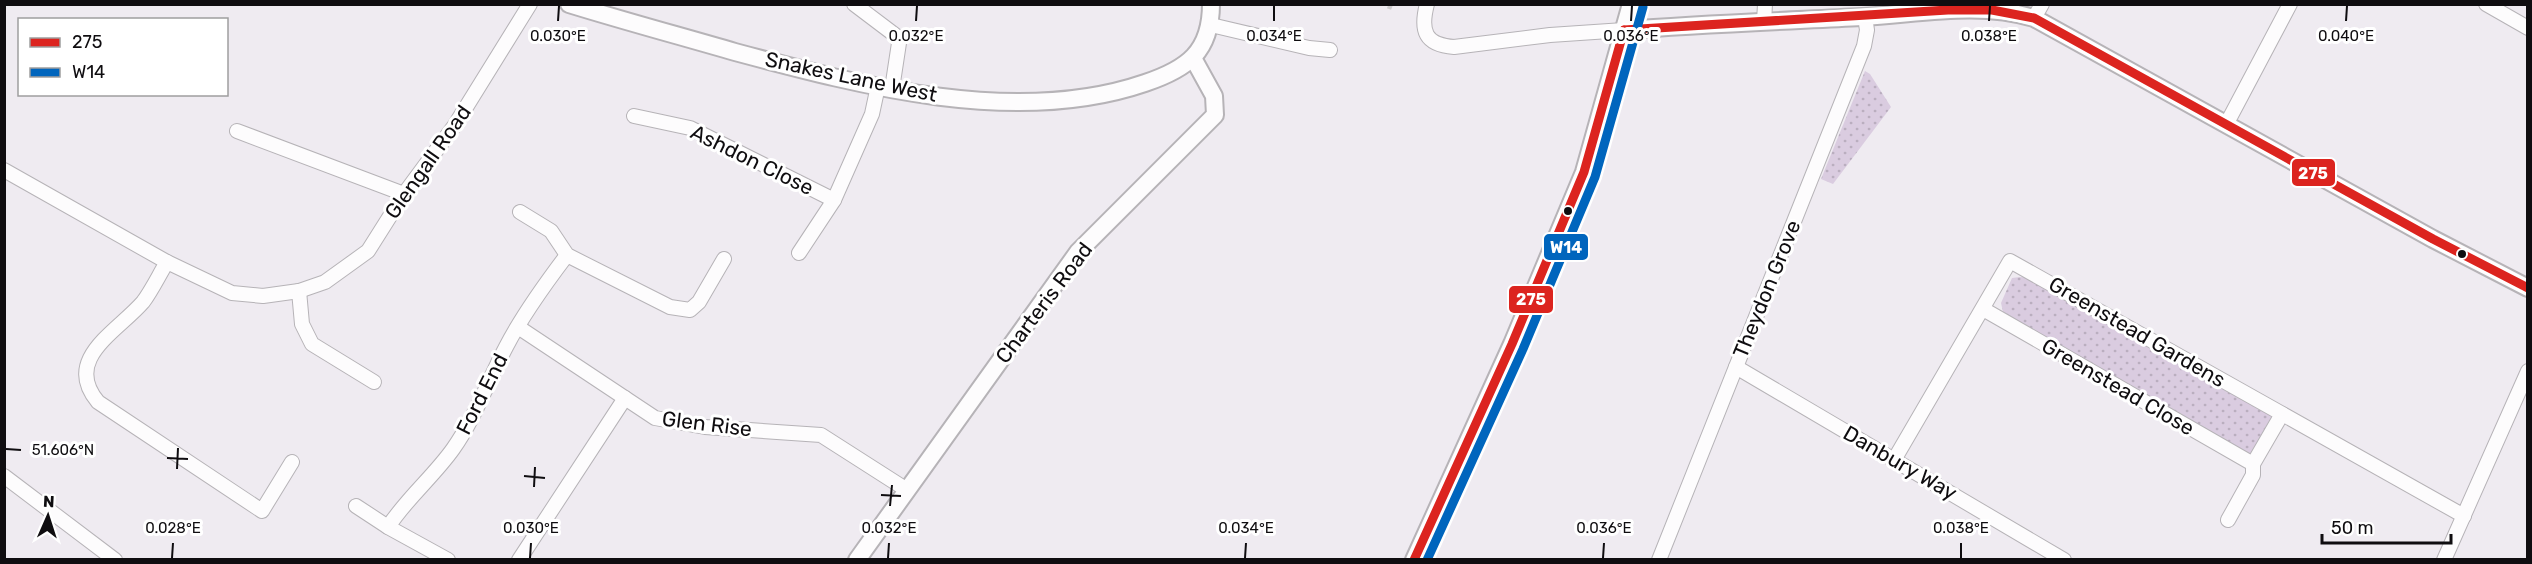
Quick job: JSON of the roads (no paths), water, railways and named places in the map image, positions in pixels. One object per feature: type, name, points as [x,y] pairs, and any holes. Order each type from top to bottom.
[{"type":"street","name":"Glengall Road","points":[[4,170],[167,262],[232,293],[263,296],[299,291],[325,282],[368,251],[404,194],[455,125],[530,4]]},
{"type":"street","name":"Ashdon Close","points":[[799,253],[834,200],[885,88],[899,43],[895,35],[854,4]]},
{"type":"street","points":[[1193,58],[1206,39],[1211,25],[1211,4]]},
{"type":"street","points":[[1427,4],[1424,29],[1429,40],[1438,46],[1454,47],[1550,35],[1865,17],[1929,10],[2038,11],[2227,123],[2433,239],[2528,288]]},
{"type":"street","points":[[1414,560],[1512,344],[1584,172],[1631,4]]},
{"type":"street","points":[[1764,22],[1765,4]]},
{"type":"street","points":[[2227,123],[2290,4]]},
{"type":"street","points":[[2486,4],[2528,28]]},
{"type":"street","name":"Snakes Lane West","points":[[573,5],[799,69],[885,88],[968,99],[1027,102],[1082,99],[1137,86],[1175,72],[1193,58]]},
{"type":"street","name":"Theydon Grove","points":[[1659,560],[1864,46],[1865,17]]},
{"type":"street","points":[[1211,25],[1309,48],[1330,50]]},
{"type":"street","name":"Charteris Road","points":[[857,560],[1078,252],[1215,115],[1215,96],[1193,58]]},
{"type":"street","name":"Ashdon Close","points":[[634,116],[690,128],[834,200]]},
{"type":"street","points":[[237,131],[404,194]]},
{"type":"street","points":[[520,212],[551,231],[567,255],[670,307],[690,310],[699,302],[724,259]]},
{"type":"street","name":"Ford End","points":[[388,527],[404,502],[453,449],[518,327],[538,293],[567,255]]},
{"type":"street","name":"Greenstead Gardens","points":[[1894,460],[1983,309],[2006,264],[2010,261],[2464,516]]},
{"type":"street","points":[[167,262],[144,300],[90,354],[85,372],[89,391],[98,402],[261,511],[292,462]]},
{"type":"street","points":[[299,291],[302,324],[312,344],[374,382]]},
{"type":"street","name":"Greenstead Close","points":[[1983,309],[2253,464]]},
{"type":"street","name":"Glen Rise","points":[[518,327],[655,418],[705,427],[821,435],[907,490]]},
{"type":"street","name":"Danbury Way","points":[[1736,367],[2064,560]]},
{"type":"street","points":[[2444,560],[2528,371]]},
{"type":"street","points":[[519,560],[625,398]]},
{"type":"street","points":[[2228,520],[2253,475],[2253,464],[2282,414]]},
{"type":"street","points":[[4,476],[115,560]]},
{"type":"street","points":[[356,506],[388,527],[448,560]]},
{"type":"railway","points":[[1389,9],[1391,4]]}]
